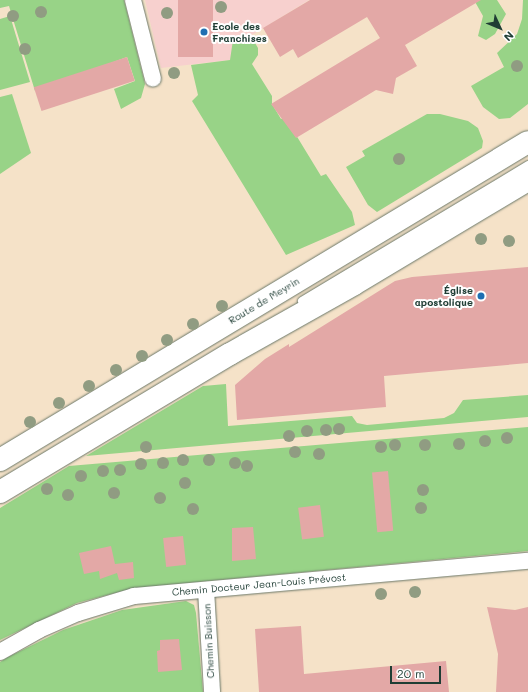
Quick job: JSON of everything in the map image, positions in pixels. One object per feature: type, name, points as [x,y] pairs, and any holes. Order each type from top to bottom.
[{"type":"main road","name":"Route de Meyrin","points":[[0,460],[528,142]]},
{"type":"main road","points":[[0,492],[528,180]]},
{"type":"street","points":[[133,0],[152,79]]},
{"type":"street","name":"Chemin Docteur Jean-Louis Prévost","points":[[0,652],[39,630],[85,611],[134,596],[528,560]]},
{"type":"street","name":"Chemin Buisson","points":[[206,590],[212,692]]},
{"type":"lane","points":[[293,306],[528,165]]},
{"type":"lane","points":[[0,470],[418,219]]},
{"type":"lane","points":[[0,482],[259,327]]},
{"type":"shaded area","name":"Ecole des Franchises","points":[[145,0],[309,0],[247,38],[230,60],[161,68]]},
{"type":"green space","points":[[0,0],[124,0],[145,84],[141,98],[121,109],[114,89],[135,81],[127,57],[35,91],[9,6],[0,8]]},
{"type":"green space","points":[[474,0],[497,0],[506,14],[495,34],[486,40],[478,36],[483,16]]},
{"type":"green space","points":[[523,0],[528,0],[528,104],[510,118],[499,119],[483,107],[471,86],[504,67],[497,53],[517,34],[522,19]]},
{"type":"green space","points":[[10,16],[30,82],[0,90],[0,19]]},
{"type":"green space","points":[[251,36],[258,48],[258,55],[252,64],[272,96],[272,104],[281,119],[285,117],[321,176],[326,174],[352,212],[355,225],[286,255],[192,101],[198,95],[191,65],[230,60],[233,40]]},
{"type":"green space","points":[[12,94],[31,153],[0,174],[0,97]]},
{"type":"green space","points":[[427,114],[440,114],[468,121],[478,128],[483,141],[482,148],[377,212],[368,205],[346,167],[365,156],[362,151]]},
{"type":"green space","points":[[226,384],[228,426],[352,416],[357,423],[367,425],[444,418],[454,413],[463,400],[528,395],[528,417],[86,456],[203,386]]},
{"type":"green space","points":[[528,427],[528,551],[134,588],[77,603],[0,640],[0,508],[69,466]]},
{"type":"green space","points":[[186,601],[194,605],[196,613],[203,692],[0,692],[0,662],[63,630],[122,610]]},
{"type":"building","points":[[178,0],[213,0],[213,57],[178,57]]},
{"type":"building","points":[[310,0],[481,0],[405,45],[417,66],[396,78],[393,94],[376,90],[296,138],[271,104],[380,38],[367,17],[298,58],[293,49],[280,57],[263,28]]},
{"type":"building","points":[[127,57],[135,81],[42,111],[34,87]]},
{"type":"building","points":[[528,267],[528,363],[384,376],[386,407],[237,420],[235,385],[265,359],[289,344],[289,347],[395,281],[412,277]]},
{"type":"building","points":[[388,471],[393,531],[377,532],[372,472]]},
{"type":"building","points":[[320,505],[324,537],[302,539],[298,508]]},
{"type":"building","points":[[253,527],[256,559],[232,561],[232,528]]},
{"type":"building","points":[[183,536],[186,565],[166,567],[163,538]]},
{"type":"building","points":[[111,546],[115,564],[133,562],[134,578],[119,580],[117,573],[100,579],[99,571],[84,574],[79,553]]},
{"type":"building","points":[[487,607],[515,610],[528,607],[528,692],[496,692],[498,654]]},
{"type":"building","points":[[301,626],[304,674],[446,661],[449,692],[259,692],[255,629]]},
{"type":"building","points":[[179,639],[182,670],[158,672],[157,651],[160,650],[160,640]]},
{"type":"place","name":"Ecole des Franchises","points":[[204,32]]},
{"type":"place","name":"Église apostolique","points":[[481,296]]}]
